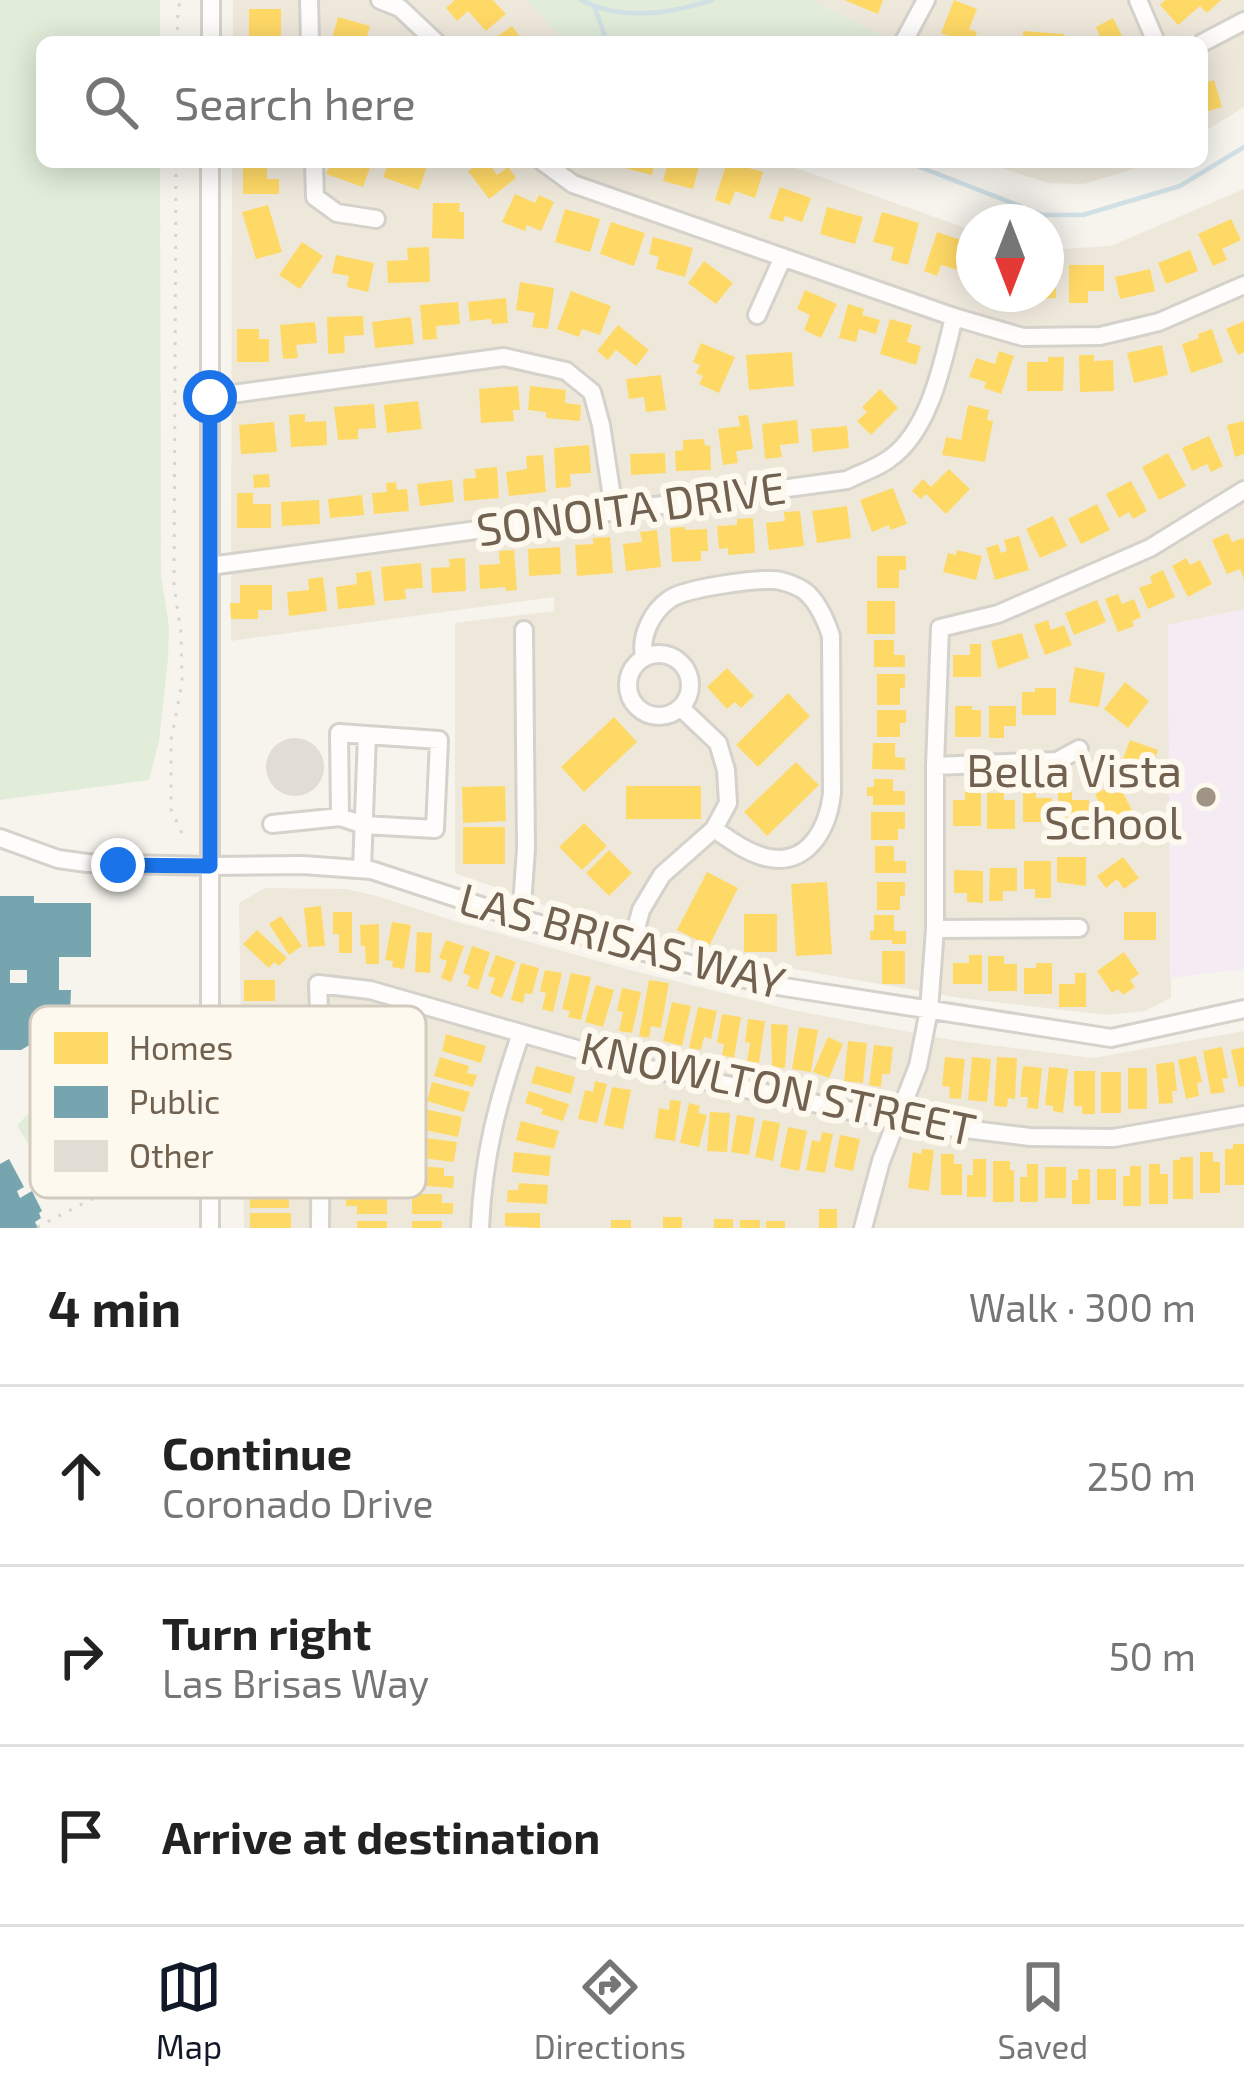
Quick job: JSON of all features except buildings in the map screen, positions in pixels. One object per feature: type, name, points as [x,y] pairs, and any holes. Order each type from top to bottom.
[{"type":"street","points":[[211,0],[211,36]]},
{"type":"street","points":[[309,0],[310,36]]},
{"type":"street","points":[[380,0],[400,8],[430,36]]},
{"type":"street","points":[[909,36],[926,0]]},
{"type":"street","points":[[1138,0],[1153,36]]},
{"type":"street","points":[[1208,40],[1244,20]]},
{"type":"street","points":[[210,168],[210,1006]]},
{"type":"street","points":[[314,168],[314,197],[337,213],[376,219]]},
{"type":"street","points":[[551,168],[573,184],[1023,337],[1100,336],[1160,322],[1244,285]]},
{"type":"street","points":[[757,315],[783,257]]},
{"type":"street","name":"SONOITA DRIVE","points":[[210,566],[847,480],[891,458],[919,428],[943,365],[954,317]]},
{"type":"street","points":[[210,397],[504,357],[566,371],[592,392],[602,425],[614,510]]},
{"type":"street","points":[[863,1228],[881,1162],[918,1066],[929,1010],[935,929],[940,628],[998,614],[1150,548],[1244,490]]},
{"type":"street","points":[[644,656],[641,642],[651,620],[667,600],[689,590],[776,580],[806,591],[826,619],[831,636],[830,817],[818,839],[797,855],[769,859],[714,829]]},
{"type":"street","points":[[521,919],[526,849],[524,630]]},
{"type":"street","points":[[666,654],[686,667],[691,689],[681,708],[658,717],[636,707],[628,693],[631,670],[644,656],[666,654]]},
{"type":"street","points":[[631,948],[641,910],[662,875],[714,829],[728,803],[727,770],[718,743],[681,708]]},
{"type":"street","points":[[272,824],[340,817],[364,825],[435,829],[440,740],[339,733],[340,817]]},
{"type":"street","points":[[362,869],[368,735]]},
{"type":"street","points":[[935,766],[1058,761],[1079,749]]},
{"type":"street","name":"LAS BRISAS WAY","points":[[0,838],[58,859],[87,863],[371,870],[521,919],[765,984],[1111,1038],[1244,1009]]},
{"type":"street","points":[[935,929],[1079,928]]},
{"type":"street","name":"KNOWLTON STREET","points":[[319,1006],[318,984],[370,990],[636,1066],[899,1121],[1030,1137],[1112,1138],[1244,1115]]},
{"type":"street","points":[[480,1228],[487,1145],[521,1033]]},
{"type":"street","name":"KNOWLTON STREET","points":[[320,1198],[320,1228]]},
{"type":"path","points":[[177,36],[182,0]]},
{"type":"path","points":[[176,168],[174,586],[182,682],[171,740],[171,809],[184,838]]},
{"type":"path","points":[[37,1227],[93,1198]]},
{"type":"shaded area","points":[[233,0],[527,0],[560,36],[233,36]]},
{"type":"shaded area","points":[[812,0],[1244,0],[1244,107],[1208,129],[1208,36],[882,36]]},
{"type":"shaded area","points":[[232,168],[796,168],[956,225],[956,312],[1064,312],[1064,249],[1111,246],[1244,189],[1244,609],[1168,625],[1171,998],[1145,1011],[1107,1015],[960,998],[675,944],[455,873],[455,623],[554,611],[554,597],[231,641]]},
{"type":"shaded area","points":[[1002,168],[1135,168],[1084,184],[1048,183]]},
{"type":"shaded area","name":"Bella Vista School","points":[[1244,609],[1244,969],[1170,978],[1168,625]]},
{"type":"shaded area","points":[[265,888],[346,889],[634,971],[792,1010],[952,1040],[1093,1058],[1244,1031],[1244,1228],[244,1228],[244,1198],[426,1198],[426,1006],[241,1006],[239,903]]},
{"type":"green space","points":[[0,0],[160,0],[160,36],[36,36],[36,168],[160,168],[161,576],[169,626],[159,741],[149,780],[0,800]]},
{"type":"green space","points":[[527,0],[812,0],[882,36],[560,36]]},
{"type":"green space","points":[[30,1114],[30,1145],[17,1126]]},
{"type":"waterway","points":[[581,0],[629,13],[679,9],[712,0]]},
{"type":"waterway","points":[[595,8],[605,36]]},
{"type":"waterway","points":[[922,168],[1043,215],[1083,215],[1180,186],[1244,147]]},
{"type":"place","name":"Bella Vista School","points":[[1206,797]]},
{"type":"route","points":[[118,865],[210,866],[210,397]]}]
